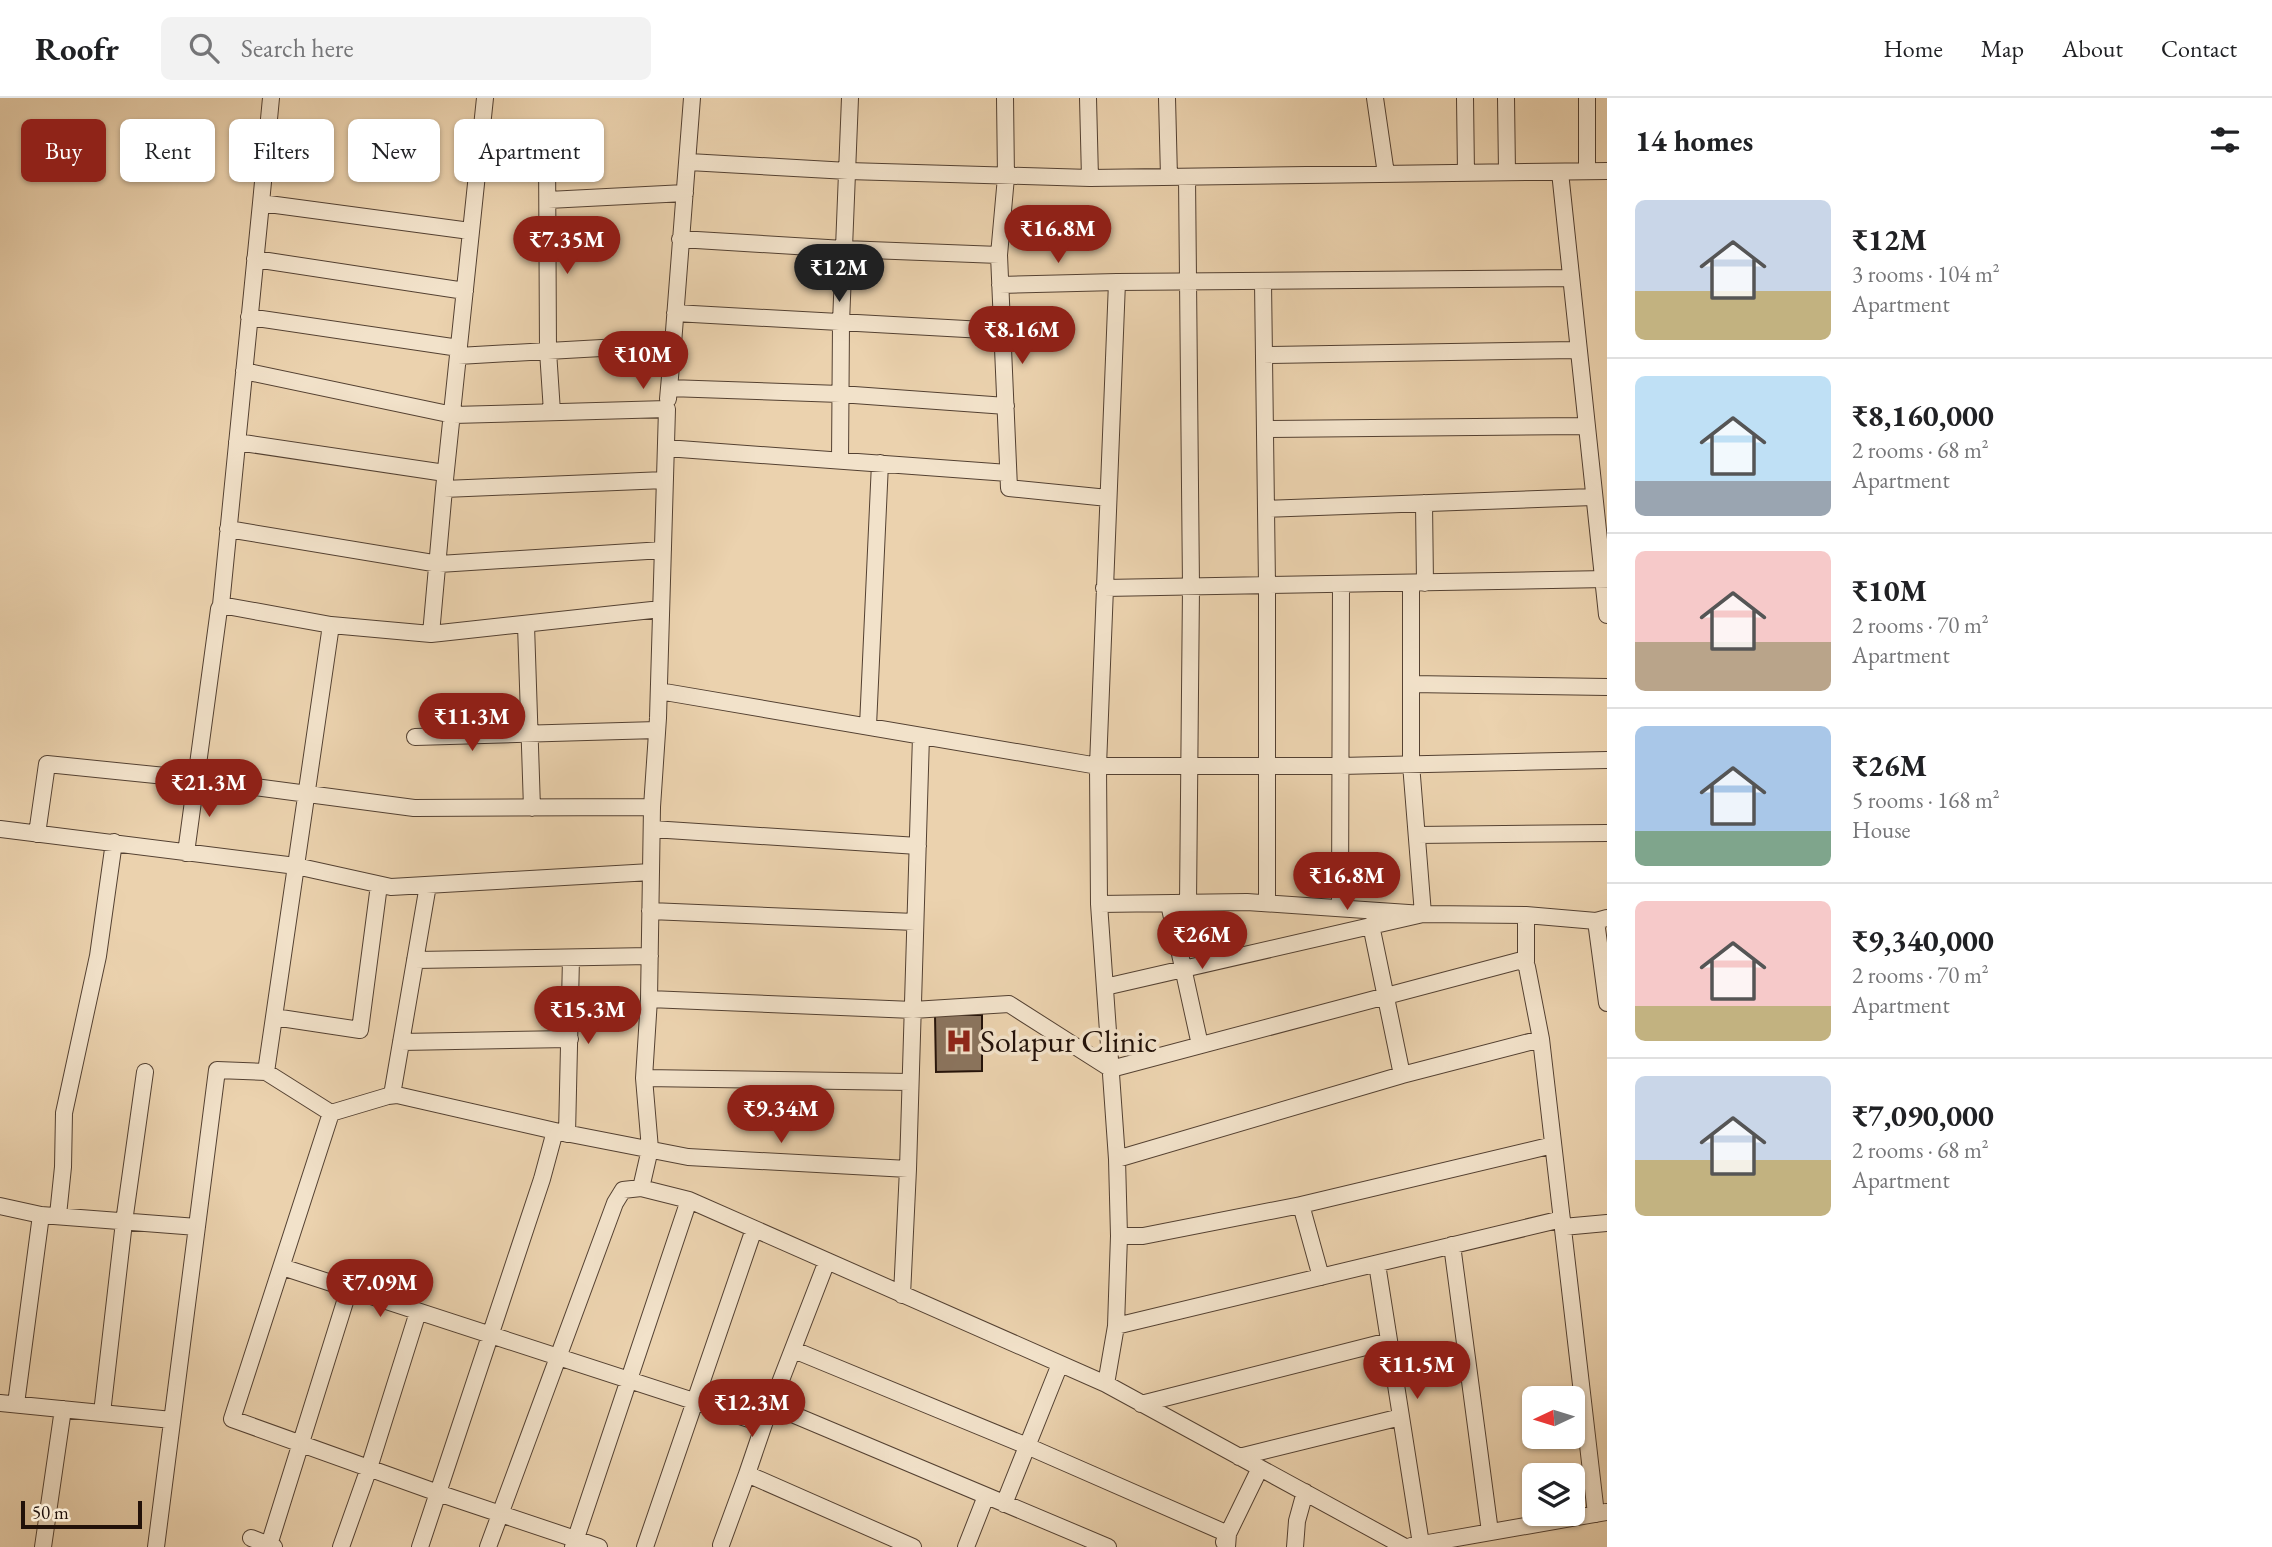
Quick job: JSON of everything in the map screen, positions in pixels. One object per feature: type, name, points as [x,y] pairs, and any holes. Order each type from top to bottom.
[{"type":"street","points":[[186,853],[221,605],[271,98]]},
{"type":"street","points":[[431,634],[444,481],[485,98]]},
{"type":"street","points":[[641,1188],[650,1149],[644,1078],[649,999],[652,807],[659,691],[667,409],[680,239],[689,162],[692,98]]},
{"type":"street","points":[[840,460],[841,323],[850,98]]},
{"type":"street","points":[[1005,98],[1006,177],[999,255],[1009,488],[1108,498]]},
{"type":"street","points":[[1088,98],[1090,178]]},
{"type":"street","points":[[1167,98],[1169,177]]},
{"type":"street","points":[[1375,98],[1386,174]]},
{"type":"street","points":[[1465,98],[1466,173]]},
{"type":"street","points":[[1506,98],[1507,172]]},
{"type":"street","points":[[1587,98],[1587,171]]},
{"type":"street","points":[[689,162],[848,171],[1090,178],[1607,171]]},
{"type":"street","points":[[1560,172],[1607,615]]},
{"type":"street","points":[[1187,177],[1191,587],[1188,903]]},
{"type":"street","points":[[548,182],[548,351],[552,412]]},
{"type":"street","points":[[548,200],[685,193]]},
{"type":"street","points":[[261,203],[470,231]]},
{"type":"street","points":[[680,239],[999,255]]},
{"type":"street","points":[[255,259],[465,291]]},
{"type":"street","points":[[1000,285],[1571,278]]},
{"type":"street","points":[[1106,1384],[1116,1326],[1119,1236],[1117,1159],[1099,904],[1098,766],[1117,282]]},
{"type":"street","points":[[1263,282],[1268,903]]},
{"type":"street","points":[[675,313],[1002,331]]},
{"type":"street","points":[[249,317],[459,352],[548,351],[673,344]]},
{"type":"street","points":[[1264,355],[1578,350]]},
{"type":"street","points":[[244,371],[453,415],[667,409]]},
{"type":"street","points":[[669,388],[840,394],[1006,407]]},
{"type":"street","points":[[1265,429],[1586,426]]},
{"type":"street","points":[[237,442],[444,481],[665,480]]},
{"type":"street","points":[[666,447],[1008,473]]},
{"type":"street","points":[[868,726],[880,463]]},
{"type":"street","points":[[1266,509],[1593,498]]},
{"type":"street","points":[[1423,914],[1411,764],[1411,684],[1424,503]]},
{"type":"street","points":[[228,529],[439,564],[663,550]]},
{"type":"street","points":[[1104,588],[1604,579]]},
{"type":"street","points":[[1340,908],[1341,584]]},
{"type":"street","points":[[221,605],[331,625],[431,634],[661,609]]},
{"type":"street","points":[[266,1072],[331,625]]},
{"type":"street","points":[[526,625],[531,808]]},
{"type":"street","points":[[1411,684],[1607,687]]},
{"type":"street","points":[[659,691],[1098,766],[1340,766],[1607,760]]},
{"type":"street","points":[[415,737],[657,730]]},
{"type":"street","points":[[902,1295],[921,736]]},
{"type":"street","points":[[37,834],[47,764],[195,779],[414,808],[652,807]]},
{"type":"street","points":[[0,829],[296,866],[391,887],[651,872]]},
{"type":"street","points":[[652,829],[918,846]]},
{"type":"street","points":[[1417,835],[1607,833]]},
{"type":"street","points":[[58,1215],[63,1167],[64,1113],[98,956],[114,842]]},
{"type":"street","points":[[274,1017],[360,1030],[379,885]]},
{"type":"street","points":[[393,1095],[428,885]]},
{"type":"street","points":[[1099,904],[1268,903],[1423,914],[1602,919],[1607,1003]]},
{"type":"street","points":[[1169,904],[1200,1045]]},
{"type":"street","points":[[650,911],[915,922]]},
{"type":"street","points":[[1105,987],[1423,914]]},
{"type":"street","points":[[488,1547],[615,1203],[623,1190],[641,1188],[689,1200],[1106,1384],[1410,1546],[1602,1513],[1562,1223],[1541,1039],[1525,962],[1526,915]]},
{"type":"street","points":[[1371,925],[1402,1075]]},
{"type":"street","points":[[415,960],[650,956]]},
{"type":"street","points":[[420,1547],[542,1179],[561,1133],[570,1039],[570,958]]},
{"type":"street","points":[[649,999],[913,1010],[1009,1004],[1111,1069],[1517,960],[1525,962]]},
{"type":"street","points":[[401,1042],[570,1039]]},
{"type":"street","points":[[1117,1159],[1402,1075],[1541,1039]]},
{"type":"street","points":[[156,1547],[217,1070],[266,1072],[331,1113],[393,1095],[561,1133],[688,1157],[908,1169]]},
{"type":"street","points":[[102,1413],[145,1072]]},
{"type":"street","points":[[644,1078],[910,1082]]},
{"type":"street","points":[[331,1113],[232,1419],[501,1513],[575,1543],[599,1547]]},
{"type":"street","points":[[1119,1236],[1143,1236],[1301,1205],[1553,1145]]},
{"type":"street","points":[[575,1543],[689,1200]]},
{"type":"street","points":[[1301,1205],[1321,1277]]},
{"type":"street","points":[[0,1206],[41,1215],[197,1227]]},
{"type":"street","points":[[41,1215],[8,1403],[172,1420]]},
{"type":"street","points":[[1116,1326],[1452,1245],[1562,1223],[1607,1223]]},
{"type":"street","points":[[645,1547],[754,1229]]},
{"type":"street","points":[[1452,1245],[1490,1532]]},
{"type":"street","points":[[722,1546],[764,1424],[827,1261]]},
{"type":"street","points":[[1377,1264],[1401,1417],[1410,1546]]},
{"type":"street","points":[[282,1267],[764,1424]]},
{"type":"street","points":[[251,1538],[272,1546],[300,1443],[349,1289]]},
{"type":"street","points":[[341,1547],[418,1312]]},
{"type":"street","points":[[1142,1404],[1389,1341]]},
{"type":"street","points":[[794,1350],[1027,1446],[1225,1543],[1260,1468]]},
{"type":"street","points":[[1004,1504],[1060,1364]]},
{"type":"street","points":[[773,1406],[1108,1547]]},
{"type":"street","points":[[43,1547],[63,1409]]},
{"type":"street","points":[[1239,1457],[1401,1417]]},
{"type":"street","points":[[747,1474],[913,1547]]},
{"type":"street","points":[[1295,1547],[1297,1521],[1305,1492]]},
{"type":"street","points":[[966,1547],[986,1496]]},
{"type":"building","points":[[935,1015],[982,1015],[982,1071],[936,1072]]},
{"type":"place","name":"Solapur Clinic","points":[[959,1041]]}]
